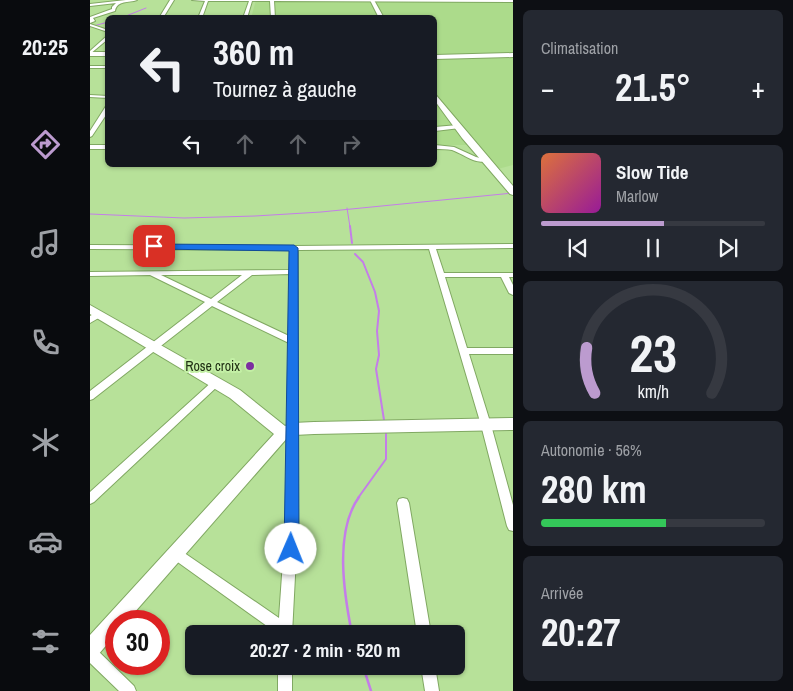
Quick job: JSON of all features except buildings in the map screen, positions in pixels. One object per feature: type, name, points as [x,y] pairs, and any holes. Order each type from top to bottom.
[{"type":"street","points":[[90,5],[135,0]]},
{"type":"street","points":[[163,15],[172,0]]},
{"type":"street","points":[[194,0],[513,1]]},
{"type":"street","points":[[201,15],[207,0]]},
{"type":"street","points":[[246,15],[251,0]]},
{"type":"street","points":[[272,1],[272,15]]},
{"type":"street","points":[[373,1],[380,15]]},
{"type":"street","points":[[105,30],[90,24],[93,20],[91,18],[114,10],[114,7],[119,2]]},
{"type":"street","points":[[90,53],[105,39]]},
{"type":"street","points":[[90,53],[105,54]]},
{"type":"street","points":[[437,57],[513,55]]},
{"type":"street","points":[[90,67],[105,67]]},
{"type":"street","points":[[90,96],[105,97]]},
{"type":"street","points":[[439,106],[513,192]]},
{"type":"street","points":[[90,135],[105,111]]},
{"type":"street","points":[[98,121],[105,121]]},
{"type":"street","points":[[437,129],[458,127]]},
{"type":"street","points":[[90,147],[105,147]]},
{"type":"street","points":[[437,147],[452,148],[475,159],[485,160]]},
{"type":"street","points":[[90,247],[513,246]]},
{"type":"street","points":[[432,247],[486,425],[512,520]]},
{"type":"street","points":[[286,625],[291,549],[288,431],[294,248]]},
{"type":"street","points":[[90,274],[102,272],[292,272]]},
{"type":"street","points":[[90,396],[250,272]]},
{"type":"street","points":[[151,273],[292,341]]},
{"type":"street","points":[[440,275],[509,275],[513,293]]},
{"type":"street","points":[[93,314],[155,346],[217,382],[288,431],[513,424]]},
{"type":"street","points":[[463,351],[513,351]]},
{"type":"street","points":[[90,499],[217,382]]},
{"type":"street","points":[[90,649],[288,431]]},
{"type":"street","points":[[403,503],[423,625]]},
{"type":"street","points":[[176,554],[275,625]]},
{"type":"street","points":[[90,654],[129,691]]},
{"type":"street","points":[[285,675],[285,691]]},
{"type":"street","points":[[429,675],[432,691]]},
{"type":"shaded area","points":[[256,0],[513,0],[513,165],[494,170],[472,145],[437,145],[437,15],[252,15]]},
{"type":"waterway","points":[[128,15],[146,8]]},
{"type":"waterway","points":[[90,27],[105,23]]},
{"type":"waterway","points":[[347,209],[513,193]]},
{"type":"waterway","points":[[90,214],[184,218],[255,216],[347,209]]},
{"type":"waterway","points":[[347,209],[350,227]]},
{"type":"waterway","points":[[350,226],[352,243]]},
{"type":"waterway","points":[[355,254],[363,262],[375,292],[379,311],[377,331],[379,355],[376,369],[384,420]]},
{"type":"waterway","points":[[358,498],[386,459],[386,431]]},
{"type":"waterway","points":[[350,625],[344,582],[344,545],[351,511],[359,497]]},
{"type":"waterway","points":[[366,675],[371,691]]},
{"type":"place","name":"Rose croix","points":[[250,366]]},
{"type":"route","points":[[154,246],[294,248],[292,272],[291,549]]}]
